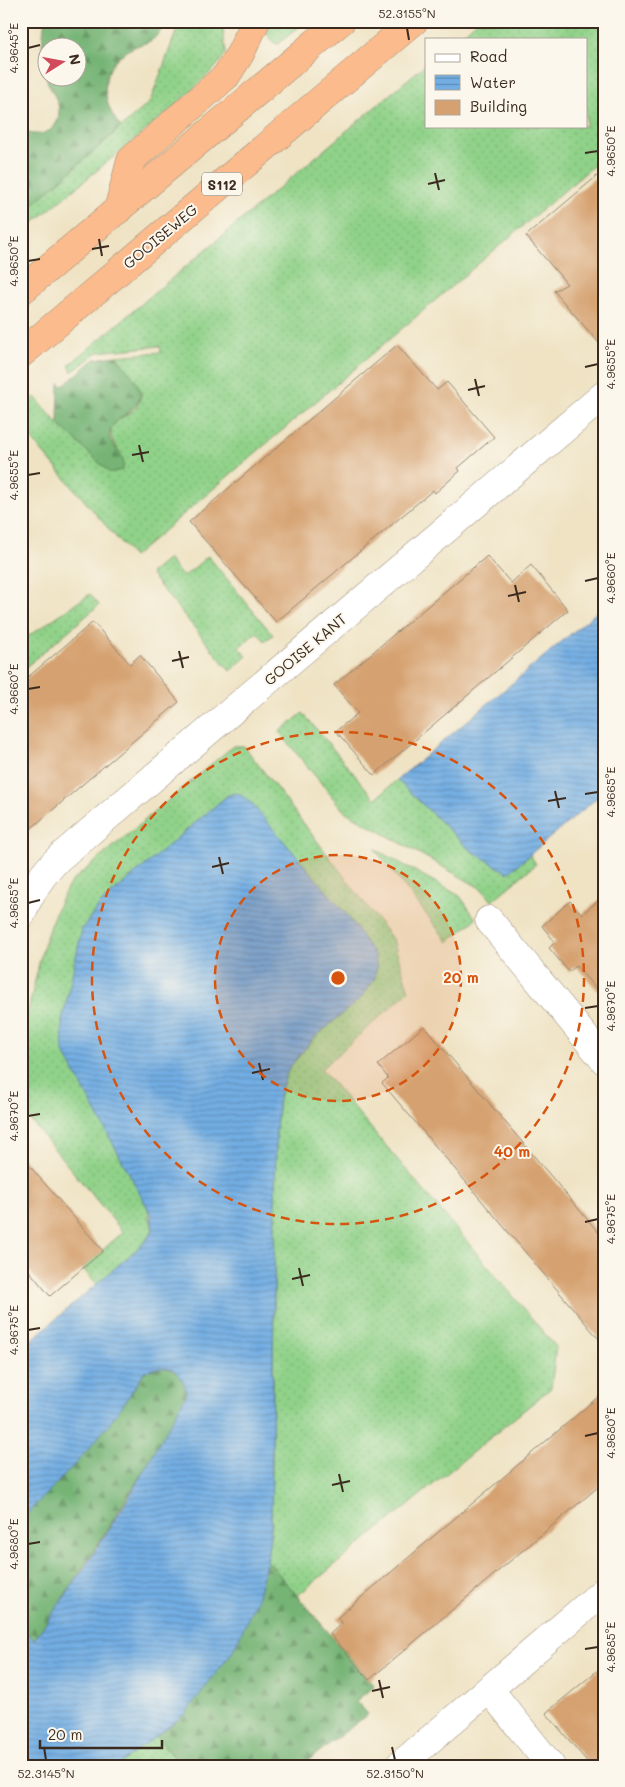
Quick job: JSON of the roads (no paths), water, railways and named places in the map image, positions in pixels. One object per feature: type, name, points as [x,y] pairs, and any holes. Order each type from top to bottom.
[{"type":"highway","points":[[118,210],[131,160],[226,76],[240,54],[256,21]]},
{"type":"highway","points":[[21,291],[341,21]]},
{"type":"highway","name":"GOOISEWEG","points":[[25,350],[414,21]]},
{"type":"street","name":"GOOISE KANT","points":[[21,915],[29,896],[42,874],[60,857],[604,395]]},
{"type":"street","points":[[489,920],[599,1044]]},
{"type":"street","points":[[399,1766],[604,1591]]},
{"type":"street","points":[[488,1690],[552,1766]]},
{"type":"water","points":[[604,606],[604,792],[508,873],[469,849],[397,780]]},
{"type":"water","points":[[238,793],[251,803],[348,916],[374,954],[377,967],[374,980],[361,998],[314,1038],[289,1068],[279,1095],[276,1129],[271,1527],[267,1560],[257,1599],[233,1651],[184,1715],[117,1766],[21,1766],[21,1625],[34,1640],[83,1570],[129,1497],[187,1393],[181,1377],[172,1369],[160,1368],[144,1372],[124,1404],[93,1444],[21,1521],[21,1349],[144,1243],[153,1231],[151,1214],[63,1051],[62,1021],[82,929],[101,903],[228,795]]}]
